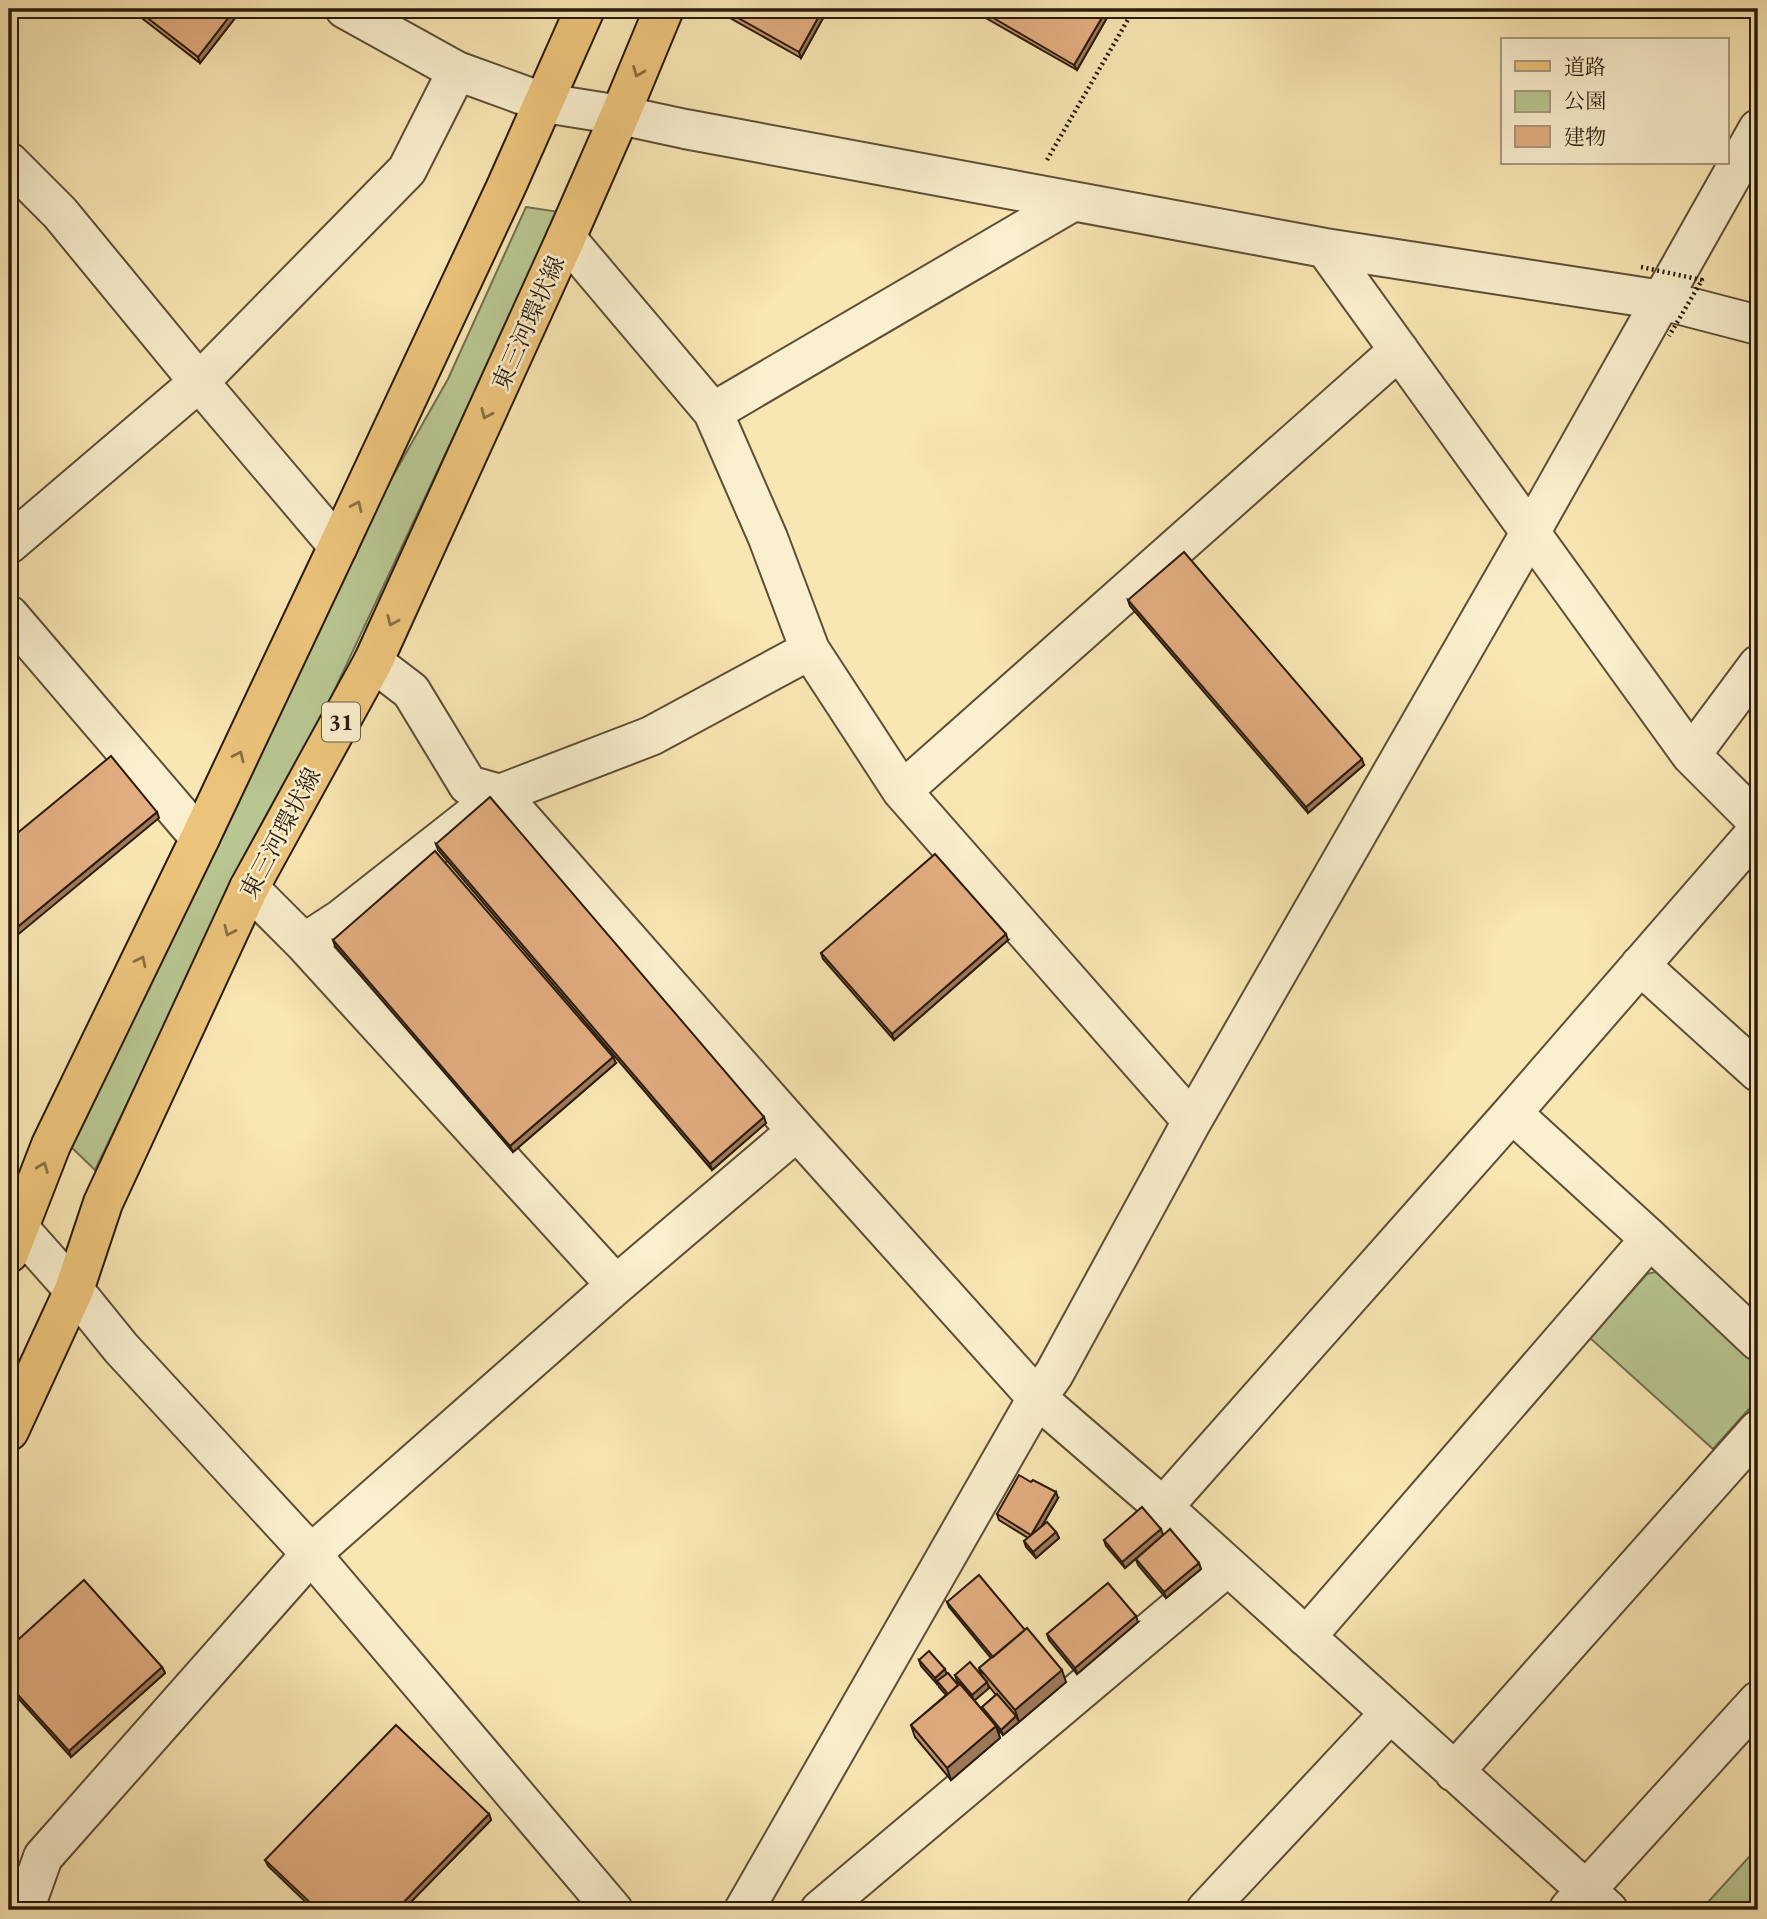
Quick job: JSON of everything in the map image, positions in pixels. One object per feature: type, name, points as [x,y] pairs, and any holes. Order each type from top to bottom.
[{"type":"main road","points":[[12,1233],[338,546],[545,103],[585,9]]},
{"type":"main road","name":"東三河環状線","points":[[9,1431],[74,1290],[103,1203],[249,888],[373,662],[566,238],[664,9]]},
{"type":"street","points":[[345,9],[457,71],[545,103],[1325,248],[1666,318],[1758,325]]},
{"type":"street","points":[[9,544],[199,382],[407,170],[457,71]]},
{"type":"street","points":[[744,1910],[1037,1398],[1054,1374],[1192,1121],[1530,533],[1666,318],[1758,129]]},
{"type":"street","points":[[9,162],[60,214],[338,546]]},
{"type":"street","points":[[713,412],[1072,202]]},
{"type":"street","points":[[566,238],[713,412],[768,538],[810,650],[902,791],[1192,1121]]},
{"type":"street","points":[[1325,248],[1691,755],[1758,822]]},
{"type":"street","points":[[902,791],[1399,350]]},
{"type":"street","points":[[9,615],[200,838]]},
{"type":"street","points":[[304,943],[341,919],[500,794],[651,736],[810,650]]},
{"type":"street","points":[[373,662],[411,691],[468,785],[500,794],[1037,1398],[1163,1507],[1390,1713],[1454,1772],[1587,1904],[1758,1701]]},
{"type":"street","points":[[1691,755],[1758,665]]},
{"type":"street","points":[[1163,1507],[1758,830]]},
{"type":"street","points":[[249,888],[304,943],[617,1285]]},
{"type":"street","points":[[1640,965],[1758,1072]]},
{"type":"street","points":[[1512,1113],[1758,1341]]},
{"type":"street","points":[[24,1910],[43,1857],[311,1554],[797,1131]]},
{"type":"street","points":[[12,1233],[74,1290],[121,1348],[311,1554],[612,1910]]},
{"type":"street","points":[[1306,1637],[1650,1239]]},
{"type":"street","points":[[1454,1772],[1758,1430]]},
{"type":"street","points":[[820,1910],[1228,1566]]},
{"type":"street","points":[[1206,1910],[1390,1713]]},
{"type":"path","points":[[1028,193],[1134,9]]},
{"type":"path","points":[[1642,267],[1702,280],[1666,318]]},
{"type":"green space","points":[[526,207],[559,212],[235,902],[165,1025],[95,1170],[66,1142],[347,557],[448,379]]},
{"type":"green space","points":[[1660,1271],[1758,1362],[1758,1377],[1753,1382],[1758,1387],[1758,1399],[1713,1449],[1590,1338],[1647,1274]]},
{"type":"green space","points":[[1758,1847],[1758,1910],[1711,1910],[1709,1901]]},
{"type":"building","points":[[136,9],[235,9],[198,57]]},
{"type":"building","points":[[722,9],[823,9],[799,52]]},
{"type":"building","points":[[978,9],[1107,9],[1074,65]]},
{"type":"building","points":[[1184,552],[1362,759],[1306,807],[1128,600]]},
{"type":"building","points":[[111,756],[157,812],[9,934],[9,840]]},
{"type":"building","points":[[490,797],[764,1117],[710,1164],[436,844]]},
{"type":"building","points":[[435,851],[613,1057],[510,1146],[333,940]]},
{"type":"building","points":[[935,854],[1006,934],[892,1034],[821,953]]},
{"type":"building","points":[[1019,1475],[1056,1492],[1031,1535],[997,1514]]},
{"type":"building","points":[[1142,1507],[1161,1529],[1122,1562],[1104,1540]]},
{"type":"building","points":[[1047,1522],[1056,1532],[1033,1552],[1024,1541]]},
{"type":"building","points":[[1170,1529],[1199,1563],[1164,1592],[1136,1559]]},
{"type":"building","points":[[979,1575],[1025,1630],[993,1657],[947,1602]]},
{"type":"building","points":[[84,1580],[162,1667],[69,1751],[9,1685],[9,1648]]},
{"type":"building","points":[[1108,1583],[1136,1616],[1075,1668],[1047,1634]]},
{"type":"building","points":[[1027,1628],[1062,1670],[1015,1710],[979,1668]]},
{"type":"building","points":[[929,1651],[945,1669],[935,1678],[919,1660]]},
{"type":"building","points":[[970,1662],[987,1682],[972,1695],[955,1675]]},
{"type":"building","points":[[948,1673],[958,1685],[948,1694],[937,1681]]},
{"type":"building","points":[[960,1684],[996,1726],[947,1768],[911,1725]]},
{"type":"building","points":[[997,1694],[1016,1716],[1001,1730],[982,1707]]},
{"type":"building","points":[[396,1725],[489,1814],[396,1910],[318,1910],[265,1860]]}]
